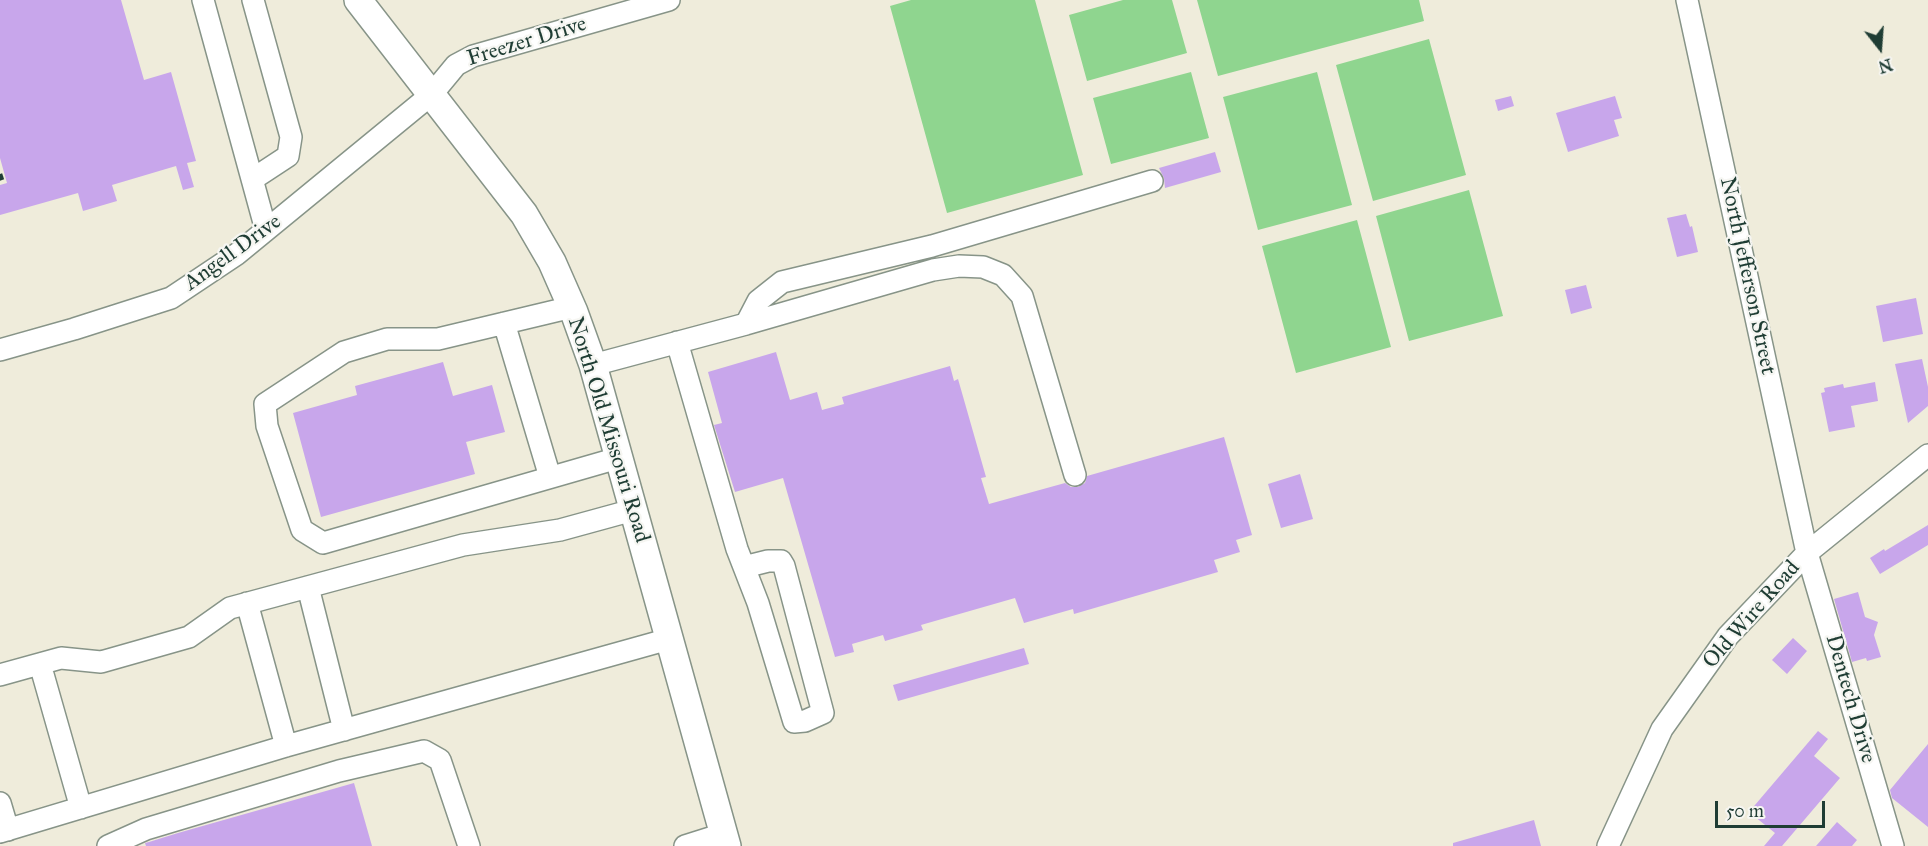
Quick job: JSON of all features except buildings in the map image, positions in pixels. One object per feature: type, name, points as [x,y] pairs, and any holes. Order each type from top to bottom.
[{"type":"main road","name":"North Old Missouri Road","points":[[358,0],[524,214],[552,262],[572,307],[593,366],[725,840]]},
{"type":"street","points":[[202,0],[266,230]]},
{"type":"street","points":[[253,0],[291,137],[288,156],[253,179]]},
{"type":"street","name":"Freezer Drive","points":[[432,94],[456,65],[473,56],[669,0]]},
{"type":"street","name":"North Jefferson Street","points":[[1687,0],[1807,553]]},
{"type":"street","name":"Angell Drive","points":[[0,350],[74,330],[171,298],[237,254],[432,94]]},
{"type":"street","points":[[746,324],[758,301],[782,282],[932,246],[1152,181]]},
{"type":"street","points":[[593,366],[933,270],[959,266],[983,267],[1003,275],[1022,296],[1075,475]]},
{"type":"street","points":[[572,307],[438,339],[387,339],[344,352],[265,404],[267,426],[302,530],[323,543],[618,458]]},
{"type":"street","points":[[504,323],[550,477]]},
{"type":"street","points":[[677,342],[737,549],[744,567],[758,603],[794,722],[805,721],[823,713],[784,566],[781,561],[768,561],[744,567]]},
{"type":"street","name":"Old Wire Road","points":[[1608,846],[1662,729],[1728,636],[1807,553],[1928,455]]},
{"type":"street","points":[[0,675],[61,658],[101,662],[189,637],[230,608],[247,603],[463,545],[560,530],[633,510]]},
{"type":"street","name":"Dentech Drive","points":[[1807,553],[1893,846]]},
{"type":"street","points":[[308,586],[344,730]]},
{"type":"street","points":[[247,603],[286,746]]},
{"type":"street","points":[[0,803],[4,831],[286,746],[669,639]]},
{"type":"street","points":[[40,664],[81,808]]},
{"type":"street","points":[[108,846],[146,829],[339,771],[424,751],[440,760],[469,846]]},
{"type":"street","points":[[685,846],[725,840]]},
{"type":"green space","points":[[911,0],[1035,0],[1083,175],[947,213],[890,6]]},
{"type":"green space","points":[[1123,0],[1172,0],[1187,53],[1087,81],[1069,15]]},
{"type":"green space","points":[[1197,0],[1419,0],[1424,21],[1218,76]]},
{"type":"green space","points":[[1429,39],[1466,175],[1373,201],[1336,65]]},
{"type":"green space","points":[[1191,72],[1209,138],[1111,164],[1093,98]]},
{"type":"green space","points":[[1317,72],[1352,205],[1258,230],[1223,97]]},
{"type":"green space","points":[[1469,190],[1503,316],[1409,341],[1376,216]]},
{"type":"green space","points":[[1357,220],[1391,347],[1296,373],[1262,246]]},
{"type":"railway","points":[[0,174],[2,180]]}]
